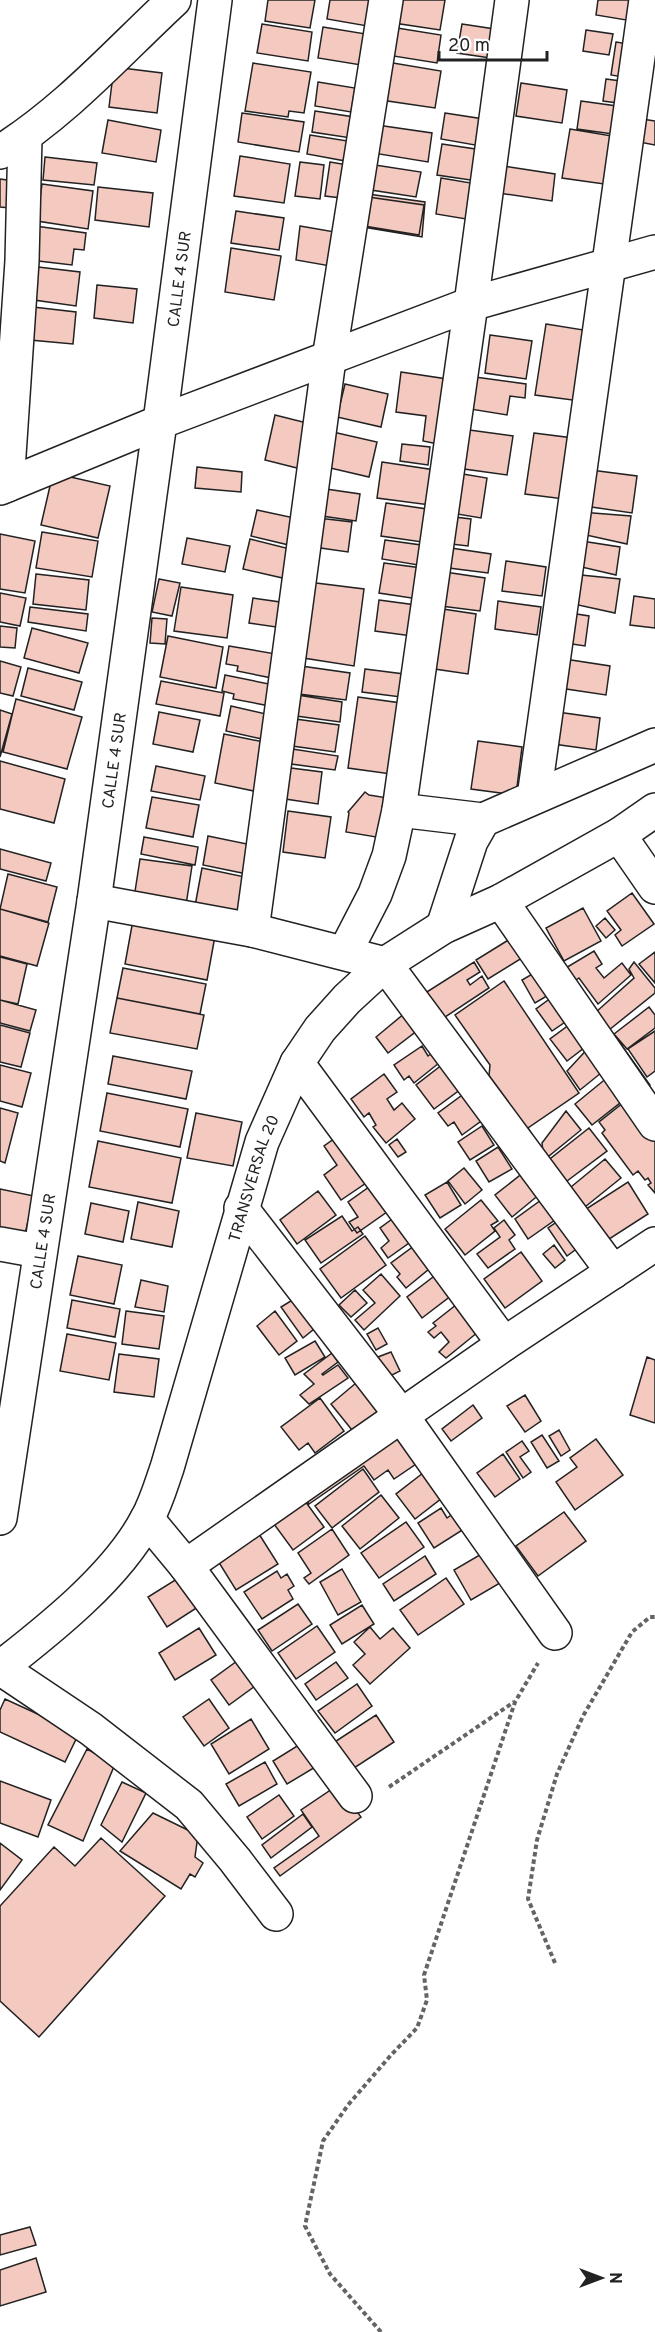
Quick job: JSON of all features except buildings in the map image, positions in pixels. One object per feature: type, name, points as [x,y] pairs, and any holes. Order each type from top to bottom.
[{"type":"street","points":[[174,0],[74,97],[12,144],[22,261],[3,487],[160,422],[471,304],[655,252]]},
{"type":"street","name":"CALLE 4 SUR","points":[[0,1518],[94,901],[215,0]]},
{"type":"street","points":[[252,930],[328,359],[386,0]]},
{"type":"street","points":[[345,952],[375,894],[389,856],[399,810],[512,0]]},
{"type":"street","points":[[534,797],[646,0]]},
{"type":"street","points":[[399,810],[483,820],[655,745]]},
{"type":"street","name":"TRANSVERSAL 20","points":[[0,1668],[49,1629],[92,1590],[124,1553],[147,1519],[167,1468],[186,1406],[241,1208],[262,1142],[297,1063],[320,1029],[347,999],[385,964],[443,927],[501,900],[619,835],[655,810]]},
{"type":"street","points":[[443,927],[471,841],[483,820]]},
{"type":"street","points":[[619,835],[655,887]]},
{"type":"street","points":[[501,900],[655,1124]]},
{"type":"street","points":[[94,901],[252,930],[385,964],[613,1272]]},
{"type":"street","points":[[297,1063],[504,1344]]},
{"type":"street","points":[[241,1208],[402,1415],[555,1634]]},
{"type":"street","points":[[0,1244],[39,1251]]},
{"type":"street","points":[[186,1566],[504,1344],[655,1244]]},
{"type":"street","points":[[147,1519],[186,1566],[356,1796]]},
{"type":"street","points":[[0,1668],[91,1729],[189,1806],[235,1860],[276,1914]]},
{"type":"path","points":[[555,1963],[528,1899],[540,1829],[557,1774],[583,1716],[632,1632],[650,1617],[655,1617]]},
{"type":"path","points":[[381,2332],[330,2274],[305,2226],[323,2141],[348,2105],[417,2028],[427,2000],[424,1975],[515,1702],[555,1634]]},
{"type":"path","points":[[356,1796],[363,1801],[371,1799],[515,1702]]}]
